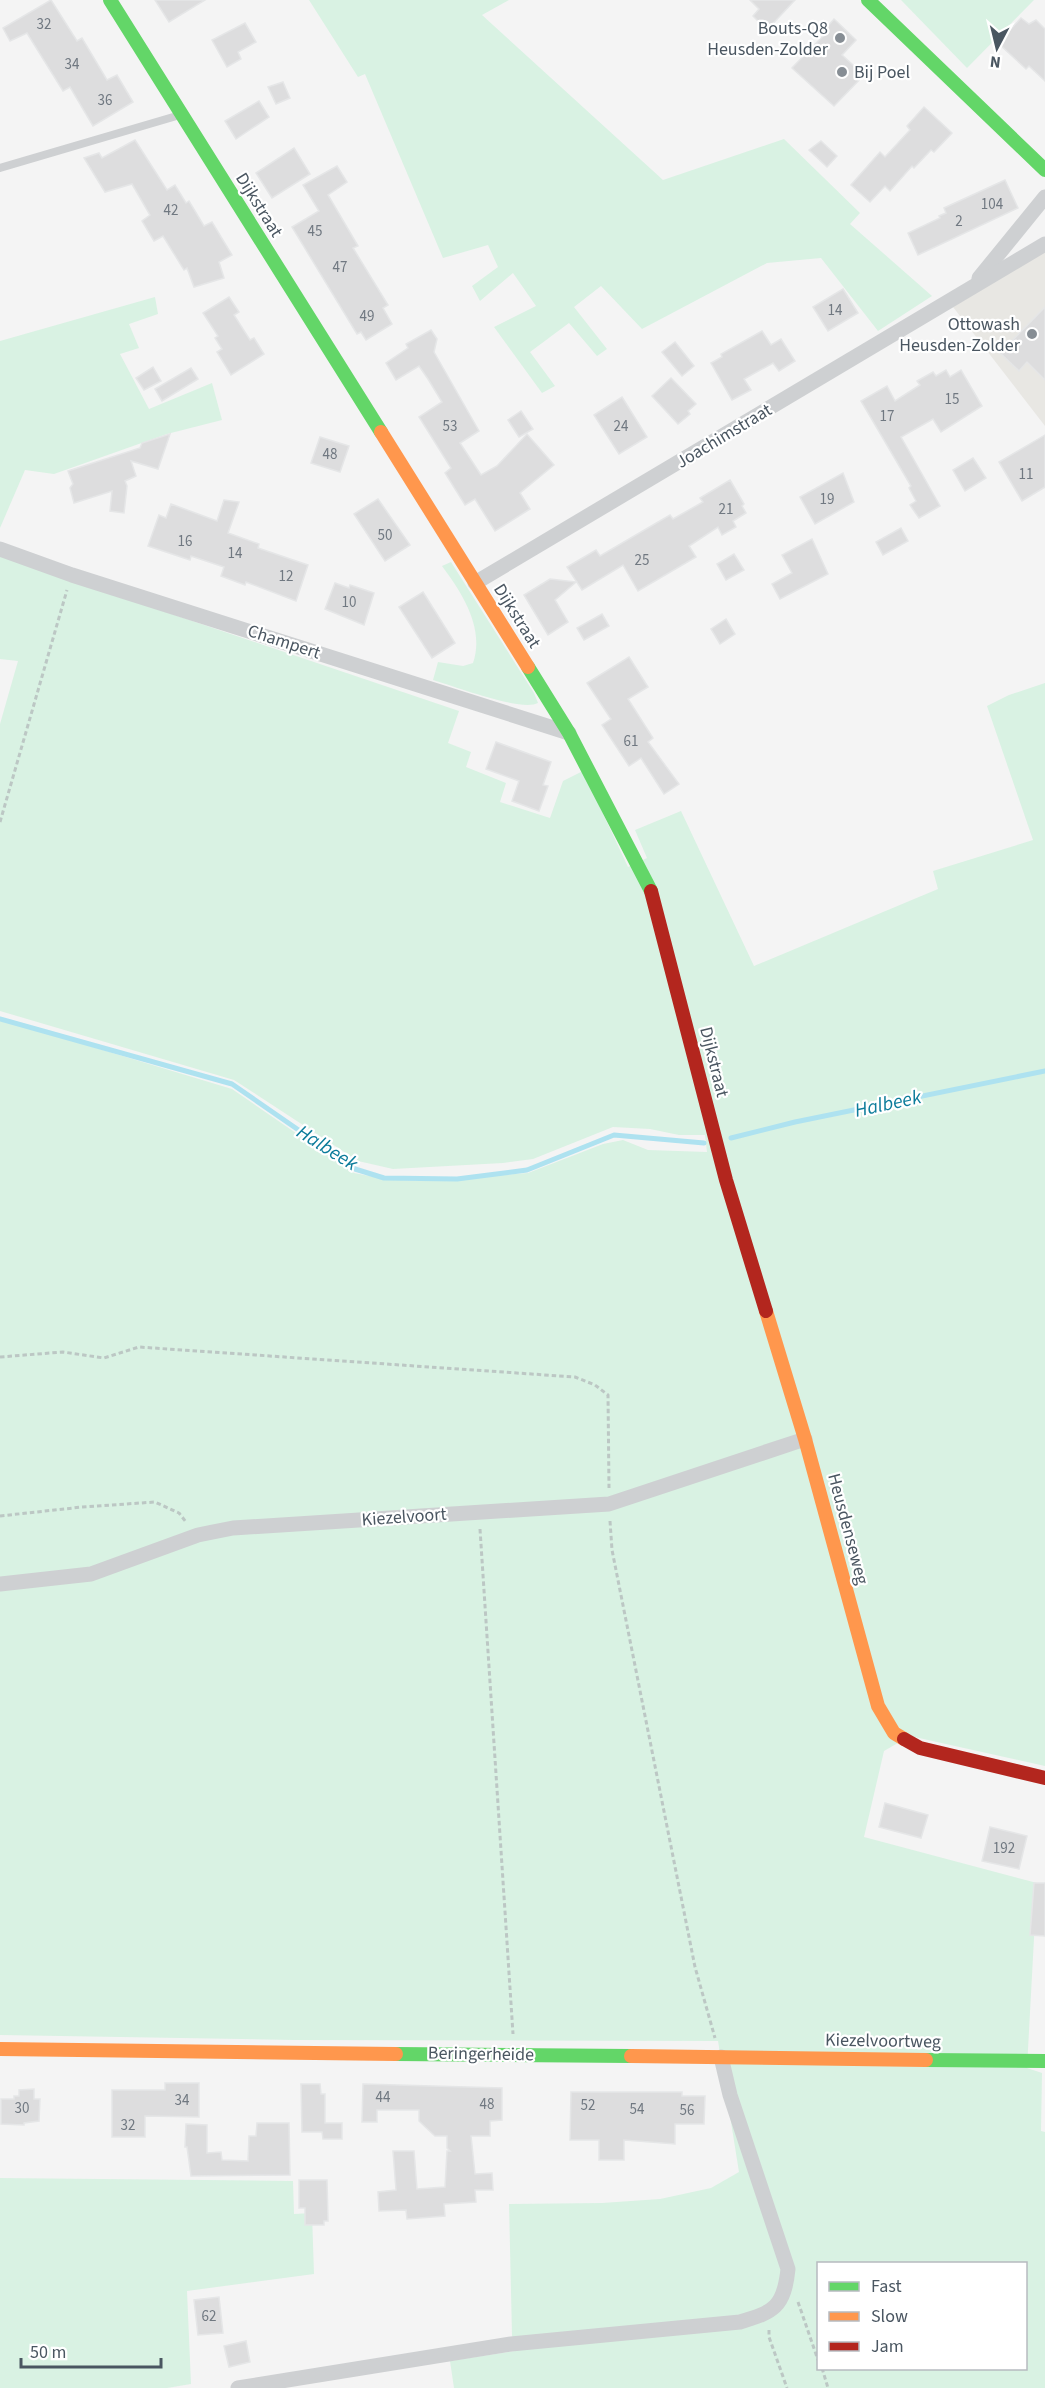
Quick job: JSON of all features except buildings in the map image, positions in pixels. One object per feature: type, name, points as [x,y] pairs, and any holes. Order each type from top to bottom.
[{"type":"street","name":"Dijkstraat","points":[[110,0],[568,733],[653,895],[726,1180]]},
{"type":"street","points":[[868,0],[1045,170]]},
{"type":"street","name":"Joachimstraat","points":[[972,287],[1045,197]]},
{"type":"street","name":"Joachimstraat","points":[[475,583],[1045,244]]},
{"type":"street","name":"Champert","points":[[0,549],[72,575],[568,733]]},
{"type":"street","name":"Heusdenseweg","points":[[726,1180],[805,1439],[878,1706],[894,1733],[920,1748],[1045,1778]]},
{"type":"street","name":"Kiezelvoort","points":[[0,1584],[91,1574],[198,1535],[233,1528],[609,1504],[805,1439]]},
{"type":"street","name":"Beringerheide","points":[[0,2049],[721,2056]]},
{"type":"street","points":[[238,2388],[511,2344],[740,2322],[768,2314],[777,2305],[786,2287],[788,2269],[730,2095],[721,2056]]},
{"type":"street","name":"Kiezelvoortweg","points":[[721,2056],[1045,2061]]},
{"type":"lane","points":[[0,168],[182,115]]},
{"type":"path","points":[[0,822],[72,575]]},
{"type":"path","points":[[0,1357],[63,1352],[104,1358],[139,1347],[575,1377],[596,1385],[608,1395],[609,1504],[612,1550],[693,1956],[721,2056]]},
{"type":"path","points":[[0,1516],[155,1502],[178,1513],[198,1535]]},
{"type":"path","points":[[479,1513],[514,2054]]},
{"type":"path","points":[[786,2287],[799,2303],[817,2354]]},
{"type":"path","points":[[768,2314],[769,2337],[787,2388]]},
{"type":"path","points":[[823,2370],[828,2388]]},
{"type":"shaded area","points":[[1045,251],[1045,426],[953,307]]},
{"type":"green space","points":[[309,0],[509,0],[482,15],[663,180],[784,139],[860,213],[850,224],[932,296],[878,331],[821,258],[767,263],[642,329],[601,286],[574,307],[607,349],[597,356],[569,323],[530,352],[555,386],[542,393],[494,327],[536,306],[513,273],[480,301],[472,286],[498,267],[488,245],[443,258],[365,74],[358,77]]},
{"type":"green space","points":[[901,0],[1034,0],[967,68]]},
{"type":"green space","points":[[155,297],[158,314],[129,324],[139,348],[120,354],[149,409],[212,383],[222,420],[167,434],[54,474],[25,470],[0,528],[0,341]]},
{"type":"green space","points":[[0,556],[459,711],[448,743],[471,752],[466,767],[506,783],[500,802],[550,818],[563,781],[583,771],[628,867],[647,858],[635,830],[681,811],[754,966],[938,889],[933,871],[1033,840],[987,706],[1009,695],[1045,683],[1045,1766],[910,1736],[884,1751],[864,1837],[1037,1883],[1027,2068],[1042,2073],[1041,2131],[1045,2132],[1045,2388],[454,2388],[450,2361],[515,2351],[512,2335],[509,2204],[602,2203],[660,2199],[711,2188],[739,2172],[718,2041],[294,2040],[0,2035],[0,1019],[232,1089],[354,1173],[385,1179],[417,1181],[528,1173],[603,1144],[623,1140],[648,1150],[707,1152],[705,1135],[679,1135],[650,1129],[613,1127],[533,1159],[503,1163],[393,1169],[358,1161],[234,1080],[0,1011],[0,724],[18,661],[0,659]]},
{"type":"green space","points":[[451,562],[534,693],[538,703],[529,705],[503,701],[433,680],[438,662],[463,666],[473,663],[476,650],[474,624],[464,599],[442,566]]},
{"type":"green space","points":[[0,2178],[293,2181],[294,2214],[312,2213],[314,2274],[187,2291],[191,2384],[167,2388],[0,2388]]},
{"type":"waterway","name":"Halbeek","points":[[0,1019],[232,1084],[355,1169],[384,1178],[457,1179],[527,1170],[614,1135],[704,1143]]},
{"type":"waterway","name":"Halbeek","points":[[731,1138],[795,1122],[1045,1071]]},
{"type":"traffic: fast","points":[[110,0],[381,432]]},
{"type":"traffic: fast","points":[[868,0],[1045,170]]},
{"type":"traffic: fast","points":[[528,667],[569,733],[651,891]]},
{"type":"traffic: fast","points":[[396,2054],[631,2056]]},
{"type":"traffic: fast","points":[[926,2060],[1045,2061]]},
{"type":"traffic: slow","points":[[381,432],[528,667]]},
{"type":"traffic: slow","points":[[766,1311],[805,1439],[878,1706],[894,1733],[904,1739]]},
{"type":"traffic: slow","points":[[0,2049],[396,2054]]},
{"type":"traffic: slow","points":[[631,2056],[926,2060]]},
{"type":"traffic: jam","points":[[651,891],[726,1180],[766,1311]]},
{"type":"traffic: jam","points":[[904,1739],[920,1748],[1045,1778]]},
{"type":"place","name":"Bouts-Q8 Heusden-Zolder","points":[[840,38]]},
{"type":"place","name":"Bij Poel","points":[[842,72]]},
{"type":"place","name":"Ottowash Heusden-Zolder","points":[[1032,334]]}]
